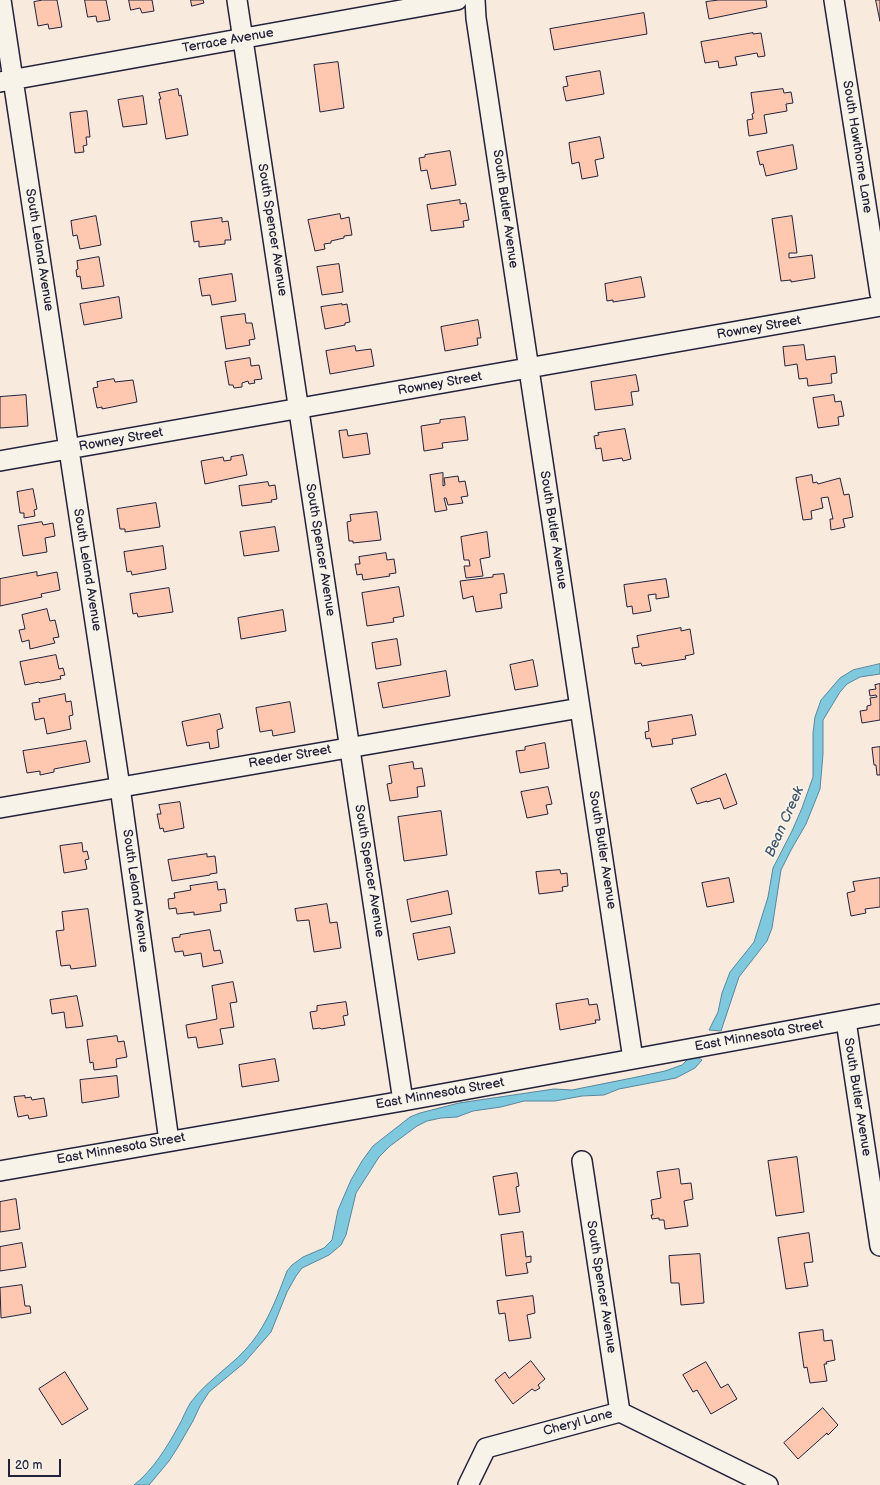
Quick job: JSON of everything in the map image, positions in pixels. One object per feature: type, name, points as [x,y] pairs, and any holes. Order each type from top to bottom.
[{"type":"street","name":"South Leland Avenue","points":[[1,0],[7,81],[69,449],[120,787],[169,1141]]},
{"type":"street","name":"South Spencer Avenue","points":[[237,0],[404,1101]]},
{"type":"street","name":"Terrace Avenue","points":[[7,81],[457,0]]},
{"type":"street","name":"South Butler Avenue","points":[[475,0],[476,18],[634,1059]]},
{"type":"street","name":"South Hawthorne Lane","points":[[834,0],[880,294]]},
{"type":"street","name":"Rowney Street","points":[[0,461],[880,306]]},
{"type":"street","name":"Reeder Street","points":[[0,808],[580,708]]},
{"type":"street","name":"East Minnesota Street","points":[[0,1171],[404,1101],[880,1014]]},
{"type":"street","name":"South Butler Avenue","points":[[846,1020],[880,1246]]},
{"type":"street","name":"South Spencer Avenue","points":[[582,1161],[620,1412]]},
{"type":"street","name":"Cheryl Lane","points":[[468,1485],[486,1448],[620,1412],[768,1485]]},
{"type":"water","points":[[880,664],[880,674],[860,677],[847,684],[840,692],[823,720],[823,754],[820,789],[806,824],[781,870],[772,928],[767,941],[739,977],[721,1031],[709,1030],[718,1012],[722,993],[730,972],[754,942],[768,897],[773,868],[792,831],[813,777],[813,733],[815,717],[821,700],[840,678],[853,670]]},
{"type":"water","points":[[693,1054],[702,1060],[695,1068],[676,1078],[619,1089],[604,1095],[582,1096],[555,1101],[524,1101],[501,1107],[473,1111],[457,1117],[427,1121],[417,1126],[390,1146],[379,1157],[356,1193],[346,1235],[341,1245],[329,1255],[302,1268],[287,1292],[271,1332],[244,1363],[209,1392],[169,1461],[149,1485],[134,1485],[159,1458],[174,1435],[191,1402],[205,1386],[245,1350],[258,1334],[272,1308],[287,1271],[292,1265],[303,1257],[324,1248],[332,1240],[338,1210],[351,1180],[373,1146],[410,1117],[459,1103],[554,1089],[572,1090],[665,1071],[682,1065]]},
{"type":"building","points":[[43,0],[57,0],[62,27],[49,29],[48,24],[38,26],[34,2]]},
{"type":"building","points":[[85,0],[106,0],[110,20],[97,22],[96,16],[88,17]]},
{"type":"building","points":[[129,0],[152,0],[154,11],[142,13],[140,8],[131,10]]},
{"type":"building","points":[[191,0],[203,0],[204,3],[192,6]]},
{"type":"building","points":[[719,0],[766,0],[767,7],[709,19],[706,2]]},
{"type":"building","points":[[876,0],[880,0],[880,21]]},
{"type":"building","points":[[644,13],[647,34],[554,50],[550,29]]},
{"type":"building","points":[[761,33],[765,56],[758,57],[757,53],[735,57],[737,65],[719,68],[718,61],[705,63],[701,42]]},
{"type":"building","points":[[338,62],[344,108],[320,112],[314,65]]},
{"type":"building","points":[[600,71],[604,94],[566,101],[563,87],[568,86],[566,77]]},
{"type":"building","points":[[178,89],[179,96],[181,95],[188,135],[166,139],[159,93]]},
{"type":"building","points":[[783,89],[784,93],[791,92],[793,103],[786,104],[787,111],[764,115],[767,133],[749,136],[747,120],[753,119],[752,114],[754,113],[751,93]]},
{"type":"building","points":[[143,96],[147,124],[123,127],[118,100]]},
{"type":"building","points":[[87,111],[90,137],[86,137],[87,145],[83,146],[84,152],[75,153],[70,113]]},
{"type":"building","points":[[600,137],[604,158],[595,160],[598,176],[582,179],[579,162],[572,164],[569,143]]},
{"type":"building","points":[[793,145],[797,169],[766,176],[763,164],[760,165],[757,152]]},
{"type":"building","points":[[450,151],[456,185],[431,189],[427,170],[421,171],[419,158],[425,157],[425,155]]},
{"type":"building","points":[[460,200],[460,204],[466,203],[469,220],[463,221],[464,227],[431,231],[427,205]]},
{"type":"building","points":[[340,214],[341,219],[349,217],[352,235],[344,236],[344,238],[324,244],[325,249],[315,251],[308,220]]},
{"type":"building","points":[[96,216],[101,245],[80,249],[77,235],[73,236],[71,221]]},
{"type":"building","points":[[792,216],[797,253],[789,253],[789,258],[812,255],[815,278],[791,282],[791,280],[781,281],[772,219]]},
{"type":"building","points":[[222,218],[222,222],[228,221],[231,240],[225,240],[225,244],[199,247],[199,241],[194,242],[191,222]]},
{"type":"building","points":[[99,257],[104,286],[82,289],[80,276],[77,277],[77,261]]},
{"type":"building","points":[[339,264],[343,292],[322,295],[317,267]]},
{"type":"building","points":[[232,274],[236,301],[212,305],[210,295],[202,296],[199,279]]},
{"type":"building","points":[[641,277],[645,297],[613,302],[613,300],[607,301],[605,284]]},
{"type":"building","points":[[119,297],[122,318],[84,325],[80,304]]},
{"type":"building","points":[[347,304],[350,322],[345,323],[345,325],[325,329],[321,307]]},
{"type":"building","points":[[245,314],[246,323],[252,323],[255,339],[249,340],[250,345],[226,349],[221,317]]},
{"type":"building","points":[[478,320],[481,338],[477,338],[478,345],[445,351],[441,327]]},
{"type":"building","points":[[804,345],[806,360],[835,356],[837,373],[831,374],[832,383],[808,386],[807,378],[799,379],[797,364],[785,366],[783,347]]},
{"type":"building","points":[[355,346],[356,351],[371,349],[374,366],[330,374],[326,351]]},
{"type":"building","points":[[250,358],[251,366],[259,365],[262,379],[254,380],[255,383],[249,384],[248,381],[242,383],[242,387],[234,388],[233,385],[229,385],[225,362]]},
{"type":"building","points":[[636,375],[639,391],[631,392],[633,405],[595,410],[591,382]]},
{"type":"building","points":[[114,379],[115,382],[133,380],[137,402],[102,409],[102,407],[97,408],[93,388],[98,387],[97,382]]},
{"type":"building","points":[[26,395],[28,426],[0,428],[0,397]]},
{"type":"building","points":[[834,395],[835,402],[841,401],[844,416],[838,417],[839,425],[818,428],[813,398]]},
{"type":"building","points":[[465,417],[468,440],[442,443],[443,448],[424,451],[421,426],[440,423],[440,420]]},
{"type":"building","points":[[625,429],[631,459],[623,461],[622,458],[603,461],[601,448],[596,449],[594,436],[599,435],[598,433]]},
{"type":"building","points":[[347,430],[348,436],[367,433],[370,454],[343,458],[339,431]]},
{"type":"building","points":[[243,455],[247,475],[205,484],[201,461],[223,457],[224,461],[231,460],[231,457]]},
{"type":"building","points":[[443,473],[443,486],[445,485],[444,478],[458,476],[459,482],[465,481],[468,496],[461,497],[463,503],[448,505],[446,498],[444,498],[447,510],[435,512],[430,475]]},
{"type":"building","points":[[812,475],[813,483],[817,482],[818,484],[840,478],[844,495],[849,494],[853,517],[843,519],[845,527],[831,530],[830,519],[833,519],[828,497],[821,498],[823,508],[811,511],[812,519],[803,520],[796,478]]},
{"type":"building","points":[[268,482],[269,486],[275,485],[277,499],[271,500],[272,502],[242,506],[239,486]]},
{"type":"building","points":[[33,489],[37,509],[34,510],[35,516],[24,518],[24,513],[20,513],[17,492]]},
{"type":"building","points":[[156,503],[160,527],[125,532],[125,529],[120,529],[117,509]]},
{"type":"building","points":[[377,512],[381,540],[353,543],[353,541],[349,541],[347,522],[351,521],[350,515]]},
{"type":"building","points":[[42,522],[43,525],[53,523],[55,536],[45,538],[47,552],[23,556],[18,526]]},
{"type":"building","points":[[275,527],[279,551],[244,556],[240,532]]},
{"type":"building","points":[[487,532],[490,557],[480,559],[483,576],[466,578],[464,566],[470,566],[469,560],[464,560],[461,537]]},
{"type":"building","points":[[163,546],[166,569],[132,575],[131,571],[127,572],[124,552]]},
{"type":"building","points":[[386,553],[387,560],[394,559],[396,573],[389,574],[390,576],[363,580],[362,574],[357,575],[355,564],[360,564],[359,557]]},
{"type":"building","points":[[37,572],[37,576],[57,572],[60,590],[41,594],[42,597],[0,606],[0,579]]},
{"type":"building","points":[[504,574],[507,593],[500,594],[502,608],[476,612],[473,596],[463,599],[460,581],[493,577],[493,575]]},
{"type":"building","points":[[666,579],[669,597],[656,599],[656,594],[648,595],[651,611],[633,614],[632,606],[627,607],[624,585]]},
{"type":"building","points":[[399,587],[404,616],[393,618],[394,622],[367,626],[362,593]]},
{"type":"building","points":[[169,588],[173,612],[138,617],[137,613],[133,614],[130,594]]},
{"type":"building","points":[[47,609],[50,621],[55,620],[59,637],[53,638],[55,643],[30,649],[29,640],[22,642],[19,630],[25,629],[22,615]]},
{"type":"building","points":[[283,610],[286,631],[241,639],[238,618]]},
{"type":"building","points":[[681,628],[681,631],[690,629],[694,654],[685,656],[686,659],[642,666],[641,663],[635,664],[632,648],[639,647],[637,636]]},
{"type":"building","points":[[397,639],[401,665],[376,669],[372,643]]},
{"type":"building","points":[[56,655],[59,669],[63,668],[65,675],[60,676],[61,679],[25,685],[20,662]]},
{"type":"building","points":[[533,660],[538,686],[515,690],[510,665]]},
{"type":"building","points":[[446,671],[450,696],[383,708],[378,683]]},
{"type":"building","points":[[880,684],[880,720],[862,723],[860,711],[867,710],[867,706],[871,705],[870,698],[877,697],[876,695],[870,696],[869,690],[876,689],[875,685]]},
{"type":"building","points":[[65,694],[66,702],[71,701],[73,715],[69,716],[71,729],[47,734],[44,718],[35,720],[32,703],[40,702],[39,699]]},
{"type":"building","points":[[290,702],[295,732],[273,736],[272,730],[260,732],[256,708]]},
{"type":"building","points":[[220,714],[223,728],[217,730],[219,747],[210,749],[209,742],[187,746],[182,722]]},
{"type":"building","points":[[692,715],[696,735],[672,739],[673,744],[652,747],[650,738],[646,739],[645,732],[649,731],[648,722]]},
{"type":"building","points":[[86,741],[90,762],[54,769],[54,772],[40,775],[40,771],[27,773],[23,751]]},
{"type":"building","points":[[545,743],[549,768],[520,773],[516,751],[525,750],[525,747]]},
{"type":"building","points":[[880,747],[880,775],[877,775],[872,748]]},
{"type":"building","points":[[413,762],[414,769],[422,768],[425,786],[417,787],[418,797],[390,801],[387,784],[392,783],[389,766]]},
{"type":"building","points":[[726,774],[737,804],[724,809],[720,798],[697,804],[691,789]]},
{"type":"building","points":[[548,787],[552,804],[546,805],[548,814],[527,818],[521,792]]},
{"type":"building","points":[[180,802],[184,828],[164,832],[163,828],[160,829],[157,814],[161,814],[159,805]]},
{"type":"building","points":[[441,811],[447,855],[404,861],[398,817]]},
{"type":"building","points":[[82,843],[83,852],[87,851],[89,859],[85,860],[87,869],[64,873],[60,846]]},
{"type":"building","points":[[207,854],[207,857],[215,856],[217,873],[172,881],[168,860]]},
{"type":"building","points":[[560,870],[561,874],[567,873],[568,886],[562,887],[563,891],[539,894],[536,872]]},
{"type":"building","points":[[729,878],[734,902],[707,907],[702,883]]},
{"type":"building","points":[[880,878],[880,907],[865,909],[866,913],[851,916],[847,893],[855,891],[853,882]]},
{"type":"building","points":[[217,882],[218,890],[225,889],[227,903],[220,904],[221,911],[194,915],[194,912],[177,914],[176,908],[169,909],[168,899],[175,898],[174,893],[191,890],[190,886]]},
{"type":"building","points":[[448,891],[452,914],[411,922],[407,900]]},
{"type":"building","points":[[327,904],[330,923],[337,922],[341,948],[314,952],[309,920],[297,921],[295,909]]},
{"type":"building","points":[[88,909],[96,966],[71,969],[70,965],[61,966],[56,931],[64,930],[62,912]]},
{"type":"building","points":[[450,927],[455,953],[418,960],[413,934]]},
{"type":"building","points":[[210,930],[214,951],[220,950],[223,963],[203,967],[201,953],[184,956],[183,951],[175,952],[172,938],[180,937],[180,935]]},
{"type":"building","points":[[233,982],[237,1002],[230,1003],[234,1027],[220,1029],[223,1044],[198,1048],[196,1037],[188,1038],[186,1025],[217,1019],[212,986]]},
{"type":"building","points":[[77,996],[83,1026],[66,1028],[64,1012],[52,1014],[50,1000]]},
{"type":"building","points":[[588,999],[589,1005],[597,1004],[600,1020],[595,1020],[596,1023],[560,1030],[556,1004]]},
{"type":"building","points":[[346,1002],[348,1015],[343,1016],[345,1025],[313,1029],[310,1012],[317,1011],[317,1006]]},
{"type":"building","points":[[117,1036],[118,1042],[124,1041],[127,1057],[116,1059],[117,1067],[94,1070],[93,1062],[90,1063],[87,1040]]},
{"type":"building","points":[[275,1059],[279,1081],[242,1087],[239,1065]]},
{"type":"building","points":[[117,1076],[119,1097],[82,1103],[80,1080]]},
{"type":"building","points":[[25,1096],[25,1098],[31,1097],[32,1100],[44,1098],[47,1116],[29,1119],[28,1115],[18,1117],[14,1097]]},
{"type":"building","points":[[797,1157],[804,1212],[776,1216],[768,1161]]},
{"type":"building","points":[[679,1169],[681,1184],[691,1183],[693,1199],[684,1201],[688,1226],[665,1229],[664,1220],[659,1220],[659,1218],[652,1219],[651,1215],[653,1215],[651,1200],[661,1198],[657,1172]]},
{"type":"building","points":[[517,1173],[519,1186],[516,1187],[520,1212],[499,1215],[493,1177]]},
{"type":"building","points":[[16,1199],[20,1229],[0,1232],[0,1202]]},
{"type":"building","points":[[523,1232],[526,1257],[531,1256],[531,1262],[526,1263],[528,1273],[506,1276],[501,1235]]},
{"type":"building","points":[[809,1233],[813,1262],[804,1263],[808,1286],[786,1289],[778,1238]]},
{"type":"building","points":[[22,1243],[26,1267],[0,1271],[0,1247]]},
{"type":"building","points":[[700,1254],[704,1303],[681,1305],[679,1283],[671,1283],[669,1256]]},
{"type":"building","points":[[22,1285],[25,1306],[30,1306],[31,1313],[1,1318],[0,1288]]},
{"type":"building","points":[[533,1296],[535,1313],[527,1315],[531,1338],[509,1341],[505,1313],[499,1314],[497,1301]]},
{"type":"building","points":[[823,1330],[824,1341],[832,1340],[835,1360],[824,1364],[827,1381],[810,1383],[807,1367],[804,1368],[799,1333]]},
{"type":"building","points":[[531,1361],[545,1379],[538,1385],[540,1388],[535,1391],[532,1389],[513,1404],[495,1380],[505,1372],[509,1378]]},
{"type":"building","points":[[706,1362],[721,1388],[728,1384],[737,1399],[711,1414],[697,1390],[693,1392],[683,1375]]},
{"type":"building","points":[[65,1372],[88,1409],[62,1425],[39,1389]]},
{"type":"building","points":[[823,1408],[838,1425],[798,1459],[784,1443]]},
{"type":"water label","name":"Bean Creek","points":[[785,822]]}]
